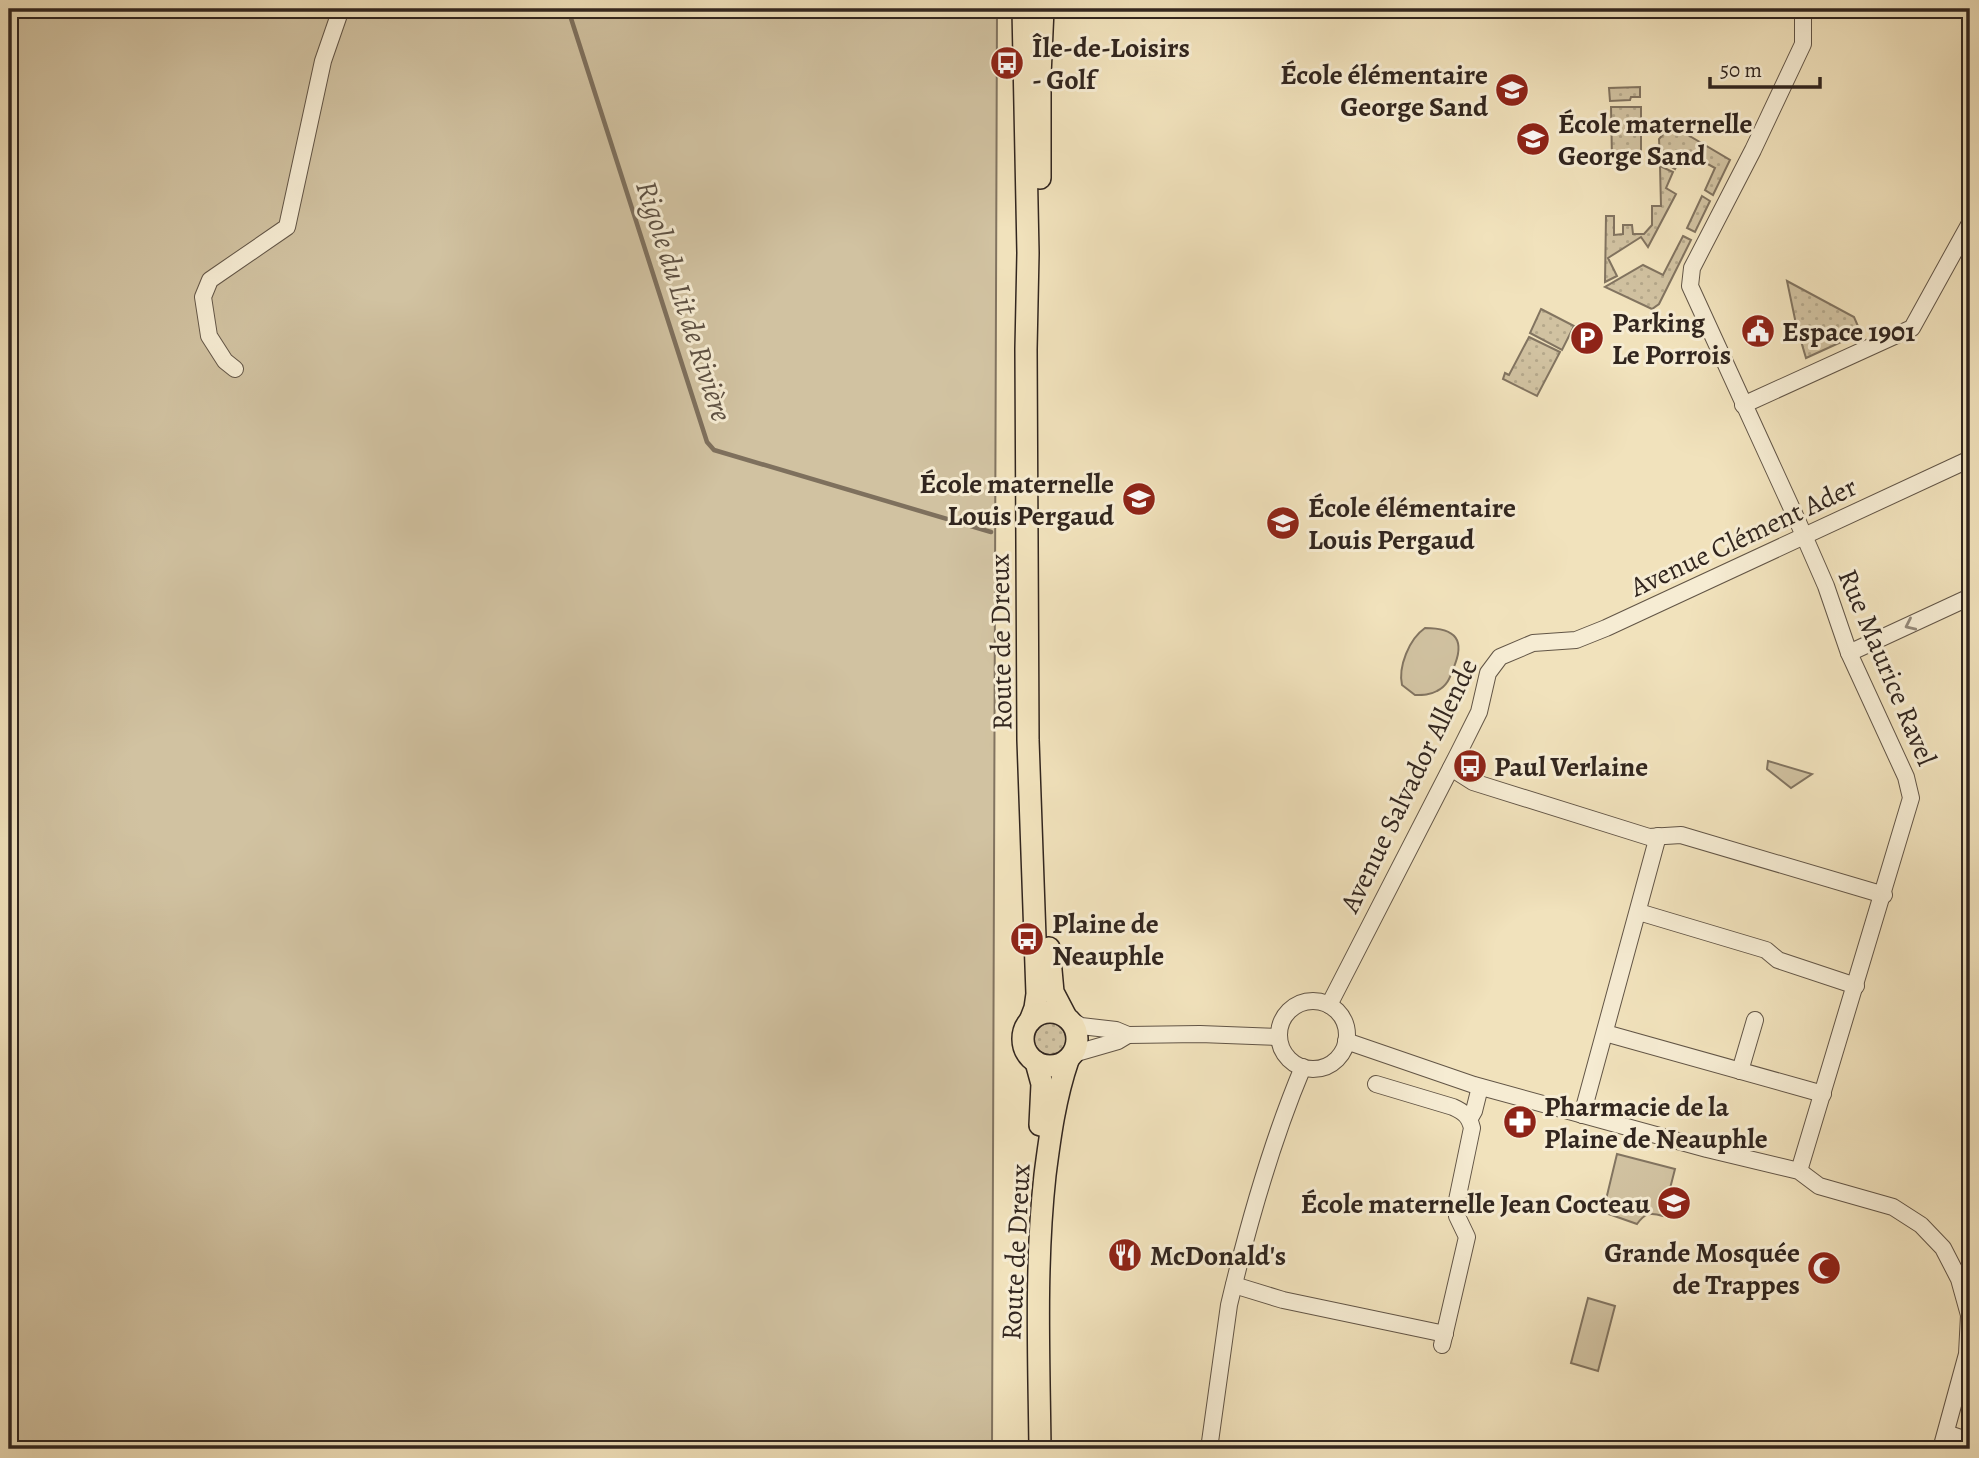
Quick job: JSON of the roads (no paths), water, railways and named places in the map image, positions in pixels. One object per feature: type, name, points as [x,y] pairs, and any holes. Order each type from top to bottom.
[{"type":"main road","name":"Route de Dreux","points":[[1023,9],[1028,253],[1028,740],[1037,994],[1030,1021]]},
{"type":"main road","name":"Route de Dreux","points":[[1044,9],[1040,104],[1041,871],[1053,992],[1068,1018]]},
{"type":"main road","points":[[1050,1011],[1068,1018],[1078,1040],[1070,1057],[1056,1066],[1036,1062],[1023,1043],[1023,1035],[1030,1021],[1035,1016],[1050,1011]]},
{"type":"main road","name":"Route de Dreux","points":[[1040,1449],[1040,1218],[1058,1087],[1070,1057]]},
{"type":"main road","name":"Route de Dreux","points":[[1032,1449],[1034,1200],[1042,1084],[1036,1062]]},
{"type":"street","points":[[235,369],[225,361],[209,336],[203,297],[210,280],[288,227],[324,61],[341,9]]},
{"type":"street","name":"Rue Maurice Ravel","points":[[1799,1171],[1911,798],[1906,777],[1849,653],[1826,586],[1690,286],[1692,268],[1747,162],[1803,44],[1803,9]]},
{"type":"street","points":[[1743,405],[1912,328],[1970,223]]},
{"type":"street","name":"Avenue Clément Ader","points":[[1533,642],[1576,640],[1606,628],[1970,459]]},
{"type":"street","points":[[1849,653],[1970,597]]},
{"type":"street","name":"Avenue Salvador Allende","points":[[1329,1005],[1479,712],[1485,682],[1491,668],[1507,653],[1533,642]]},
{"type":"street","points":[[1451,768],[1473,782],[1648,837],[1681,835],[1884,895]]},
{"type":"street","points":[[1582,1115],[1658,836]]},
{"type":"street","points":[[1642,913],[1766,950],[1778,960],[1856,986]]},
{"type":"street","points":[[1320,1002],[1329,1005],[1343,1020],[1346,1041],[1343,1050],[1331,1064],[1322,1068],[1296,1064],[1284,1052],[1279,1037],[1284,1017],[1300,1004],[1320,1002]]},
{"type":"street","points":[[1068,1018],[1081,1026],[1116,1030],[1128,1035],[1279,1037]]},
{"type":"street","points":[[1740,1071],[1755,1020]]},
{"type":"street","points":[[1605,1032],[1823,1094]]},
{"type":"street","points":[[1070,1057],[1128,1035]]},
{"type":"street","points":[[1346,1041],[1480,1087],[1799,1171],[1819,1186],[1893,1207],[1921,1225],[1943,1248],[1959,1279],[1969,1315],[1969,1354],[1941,1449]]},
{"type":"street","points":[[1234,1286],[1443,1340],[1467,1237],[1457,1216],[1456,1205],[1472,1128],[1470,1118],[1464,1112],[1383,1086],[1398,1059]]},
{"type":"street","points":[[1209,1449],[1229,1305],[1262,1185],[1303,1067]]},
{"type":"street","points":[[1470,1118],[1475,1111],[1480,1087]]},
{"type":"street","points":[[1946,1433],[1970,1441]]},
{"type":"waterway","name":"Rigole du Lit de Rivière","points":[[568,9],[707,442],[714,450],[991,532]]},
{"type":"place","name":"Île-de-Loisirs - Golf","points":[[1007,63]]},
{"type":"place","name":"École élémentaire George Sand","points":[[1512,90]]},
{"type":"place","name":"École maternelle George Sand","points":[[1533,139]]},
{"type":"place","name":"Espace 1901","points":[[1758,331]]},
{"type":"place","name":"Parking Le Porrois","points":[[1587,338]]},
{"type":"place","name":"École maternelle Louis Pergaud","points":[[1139,499]]},
{"type":"place","name":"École élémentaire Louis Pergaud","points":[[1283,523]]},
{"type":"place","name":"Paul Verlaine","points":[[1470,766]]},
{"type":"place","name":"Plaine de Neauphle","points":[[1027,939]]},
{"type":"place","name":"Pharmacie de la Plaine de Neauphle","points":[[1520,1122]]},
{"type":"place","name":"École maternelle Jean Cocteau","points":[[1674,1203]]},
{"type":"place","name":"McDonald's","points":[[1125,1255]]},
{"type":"place","name":"Grande Mosquée de Trappes","points":[[1824,1268]]}]
